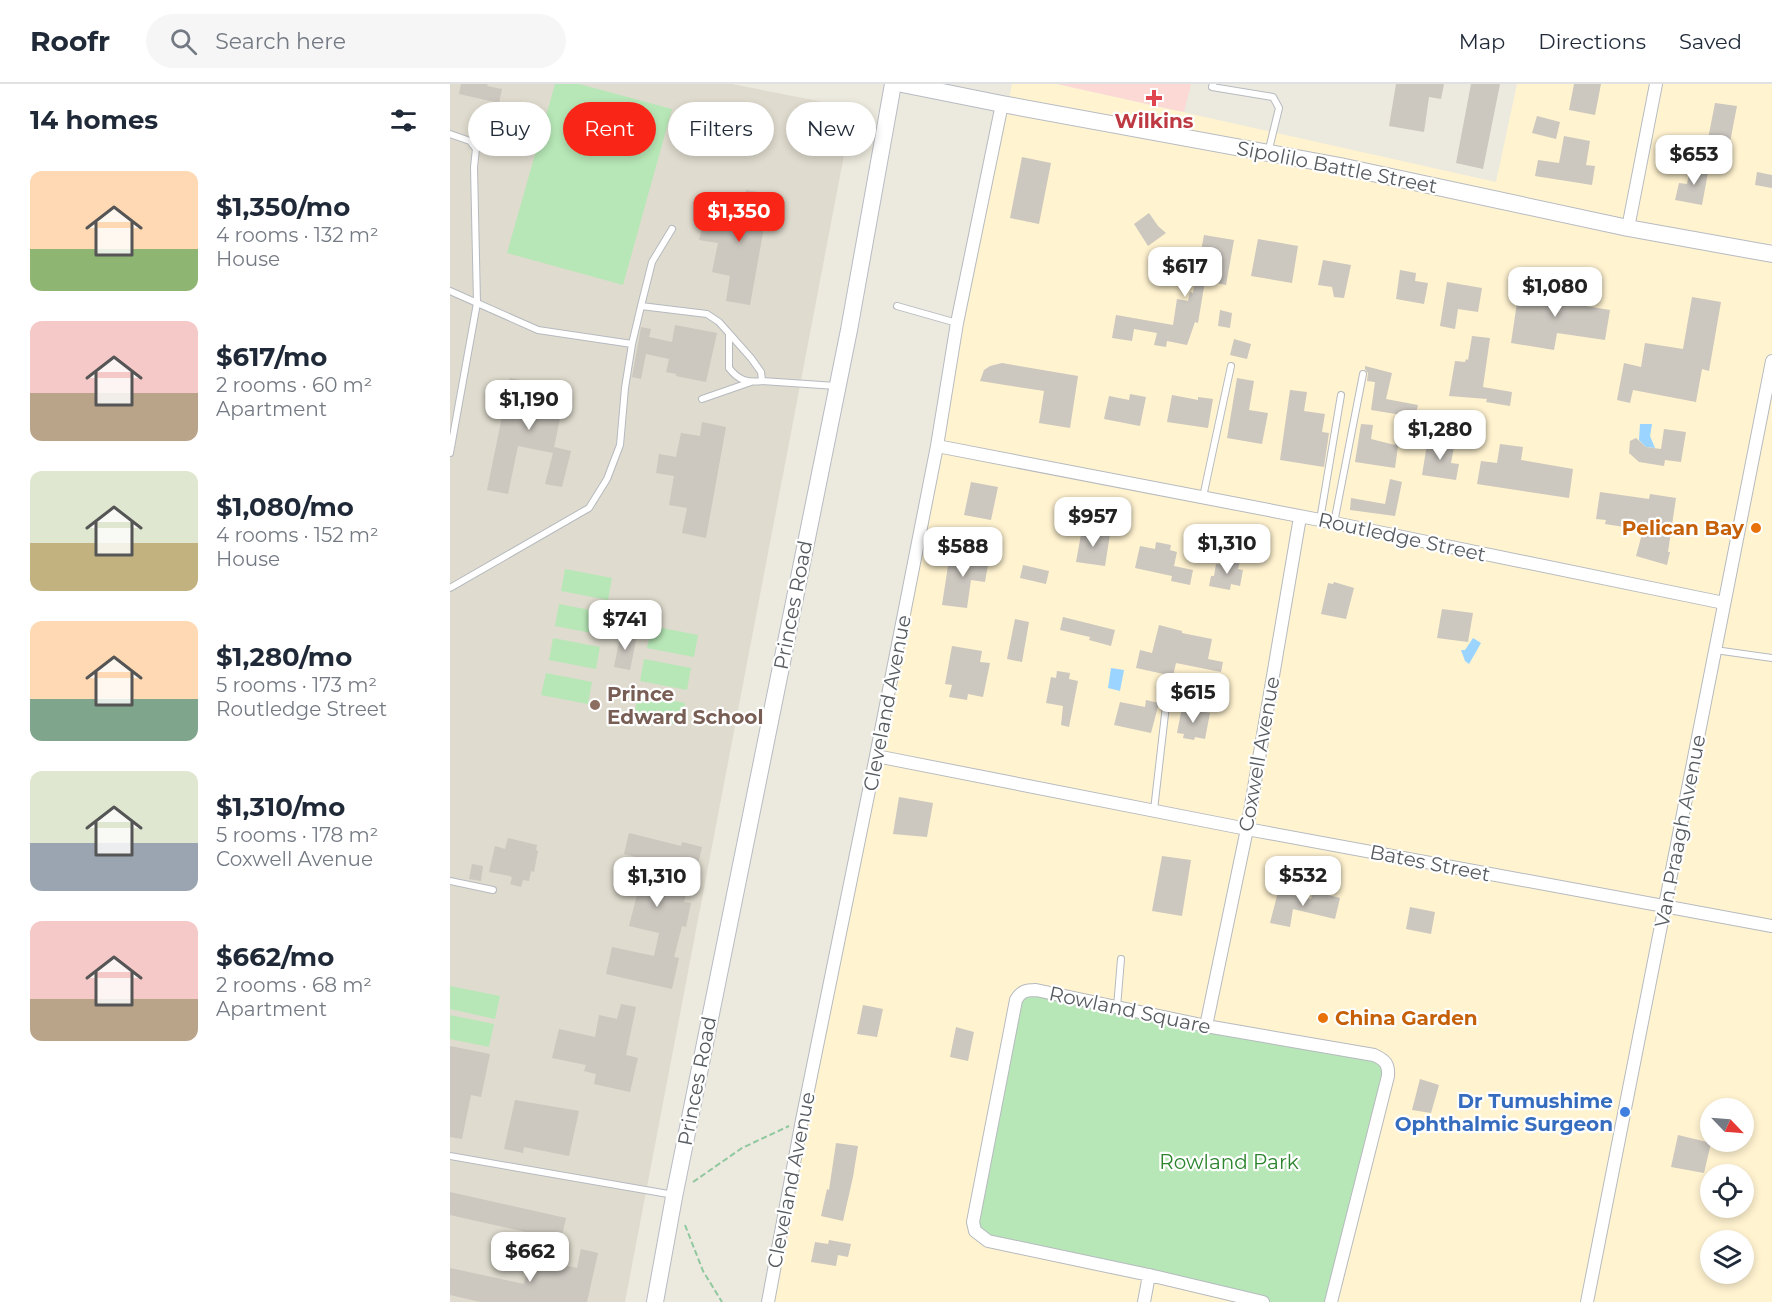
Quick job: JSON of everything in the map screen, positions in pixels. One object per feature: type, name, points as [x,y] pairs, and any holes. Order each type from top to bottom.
[{"type":"main road","name":"Princes Road","points":[[655,1302],[674,1196],[837,386],[893,84]]},
{"type":"main road","name":"Sipolilo Battle Street","points":[[902,84],[1268,153],[1628,228],[1772,254]]},
{"type":"street","points":[[1628,228],[1656,84]]},
{"type":"street","name":"Cleveland Avenue","points":[[768,1302],[802,1120],[937,446],[957,323],[1002,104]]},
{"type":"street","name":"Van Praagh Avenue","points":[[1587,1302],[1772,361]]},
{"type":"street","name":"Routledge Street","points":[[937,446],[1320,520],[1724,603]]},
{"type":"street","name":"Coxwell Avenue","points":[[1206,1026],[1247,829],[1300,517]]},
{"type":"street","name":"Bates Street","points":[[876,756],[1247,829],[1772,926]]},
{"type":"street","name":"Rowland Square","points":[[1263,1302],[988,1241],[975,1231],[973,1222],[1016,1000],[1020,993],[1026,990],[1036,990],[1206,1026],[1374,1055],[1386,1062],[1389,1067],[1388,1076],[1331,1302]]},
{"type":"street","points":[[1144,1302],[1149,1275]]},
{"type":"lane","points":[[1213,84],[1212,87],[1273,97],[1279,108],[1268,153]]},
{"type":"lane","points":[[450,134],[470,141],[477,148],[474,167],[477,303],[450,453]]},
{"type":"lane","points":[[450,588],[590,508],[607,478],[620,445],[625,388],[641,306],[652,262],[672,229]]},
{"type":"lane","points":[[450,291],[538,330],[632,344]]},
{"type":"lane","points":[[641,306],[707,314],[719,322],[751,358],[761,372],[762,381]]},
{"type":"lane","points":[[897,306],[957,323]]},
{"type":"lane","points":[[729,334],[729,368],[740,379],[752,382]]},
{"type":"lane","points":[[1202,498],[1231,366]]},
{"type":"lane","points":[[1334,524],[1363,374]]},
{"type":"lane","points":[[702,399],[752,382],[762,381],[837,386]]},
{"type":"lane","points":[[1320,520],[1341,395]]},
{"type":"lane","points":[[1715,650],[1772,658]]},
{"type":"lane","points":[[1154,811],[1168,688]]},
{"type":"lane","points":[[450,881],[493,890]]},
{"type":"lane","points":[[1117,1007],[1121,959]]},
{"type":"lane","points":[[450,1156],[674,1196]]},
{"type":"path","points":[[693,1181],[742,1148],[802,1120]]},
{"type":"path","points":[[674,1196],[703,1271],[722,1302]]},
{"type":"shaded area","name":"Prince Edward School","points":[[450,84],[732,84],[823,102],[786,102],[786,156],[844,156],[625,1302],[450,1302]]},
{"type":"shaded area","points":[[1012,84],[1057,84],[1496,182],[1517,84],[1772,84],[1772,1302],[765,1302]]},
{"type":"shaded area","name":"Wilkins","points":[[1057,84],[1191,84],[1184,112]]},
{"type":"green space","points":[[555,84],[579,84],[646,102],[563,102],[563,156],[656,156],[656,105],[668,108],[668,123],[623,285],[507,253],[535,156],[551,156],[550,102]]},
{"type":"green space","points":[[565,569],[612,578],[608,600],[561,591]]},
{"type":"green space","points":[[559,604],[606,613],[602,635],[555,626]]},
{"type":"green space","points":[[652,626],[698,635],[694,657],[647,648]]},
{"type":"green space","points":[[553,638],[600,647],[596,669],[549,660]]},
{"type":"green space","points":[[644,659],[691,668],[687,690],[640,681]]},
{"type":"green space","points":[[546,673],[592,682],[588,704],[541,695]]},
{"type":"green space","points":[[638,694],[685,703],[681,725],[634,716]]},
{"type":"green space","points":[[450,986],[500,996],[495,1019],[450,1009]]},
{"type":"green space","name":"Rowland Park","points":[[1019,991],[1386,1060],[1329,1302],[1259,1302],[973,1235]]},
{"type":"green space","points":[[450,1015],[494,1024],[489,1047],[450,1039]]},
{"type":"water","points":[[1640,424],[1652,424],[1650,436],[1655,448],[1646,447],[1639,440]]},
{"type":"water","points":[[1473,638],[1481,643],[1469,664],[1465,661],[1461,650],[1465,650]]},
{"type":"water","points":[[1111,668],[1124,670],[1120,691],[1108,688]]},
{"type":"building","points":[[461,84],[488,84],[487,86],[502,89],[499,102],[459,94]]},
{"type":"building","points":[[1396,84],[1444,84],[1441,99],[1429,97],[1424,132],[1389,126]]},
{"type":"building","points":[[1471,84],[1500,84],[1483,169],[1456,163]]},
{"type":"building","points":[[1574,84],[1601,84],[1595,115],[1569,110]]},
{"type":"building","points":[[1715,103],[1737,106],[1730,142],[1719,140],[1718,146],[1707,144]]},
{"type":"building","points":[[1537,116],[1560,122],[1556,139],[1532,133]]},
{"type":"building","points":[[1564,136],[1590,141],[1586,165],[1595,166],[1592,185],[1535,176],[1538,160],[1559,163]]},
{"type":"building","points":[[1022,157],[1051,163],[1039,224],[1010,218]]},
{"type":"building","points":[[1691,164],[1709,167],[1702,205],[1675,200],[1679,183],[1687,184]]},
{"type":"building","points":[[1757,172],[1772,175],[1772,188],[1755,185]]},
{"type":"building","points":[[746,190],[770,194],[750,305],[726,301],[730,276],[712,272],[718,243],[699,240],[703,222],[720,225],[724,200],[743,204]]},
{"type":"building","points":[[1149,213],[1166,233],[1148,246],[1134,224]]},
{"type":"building","points":[[1204,235],[1234,240],[1226,285],[1205,281],[1198,323],[1195,322],[1187,345],[1167,341],[1166,347],[1154,345],[1157,333],[1134,329],[1132,341],[1112,338],[1116,315],[1173,325],[1177,299],[1188,301],[1190,292],[1193,293]]},
{"type":"building","points":[[1258,239],[1298,246],[1292,283],[1251,276]]},
{"type":"building","points":[[1323,260],[1351,265],[1344,298],[1334,297],[1332,287],[1318,285]]},
{"type":"building","points":[[1400,270],[1416,273],[1415,281],[1428,283],[1424,304],[1396,299]]},
{"type":"building","points":[[1547,279],[1564,281],[1561,302],[1610,310],[1605,340],[1557,333],[1554,350],[1511,343],[1518,296],[1530,297],[1531,286],[1545,288]]},
{"type":"building","points":[[1447,282],[1482,288],[1478,312],[1458,309],[1455,329],[1440,326]]},
{"type":"building","points":[[1692,297],[1721,302],[1709,371],[1702,369],[1696,402],[1633,390],[1630,403],[1617,400],[1624,363],[1641,367],[1645,343],[1683,349]]},
{"type":"building","points":[[1220,310],[1232,313],[1230,328],[1218,326]]},
{"type":"building","points":[[675,325],[717,333],[706,382],[666,372],[669,359],[646,354],[641,379],[632,377],[641,327],[651,329],[649,337],[672,342]]},
{"type":"building","points":[[1472,336],[1490,338],[1483,387],[1512,392],[1510,406],[1486,402],[1487,399],[1449,396],[1455,361],[1468,360]]},
{"type":"building","points":[[1234,339],[1251,344],[1247,359],[1230,355]]},
{"type":"building","points":[[1002,363],[1078,376],[1070,428],[1039,423],[1044,391],[980,381],[984,370]]},
{"type":"building","points":[[1365,366],[1392,373],[1386,399],[1418,405],[1408,448],[1398,446],[1395,468],[1355,462],[1361,424],[1373,425],[1371,439],[1395,445],[1402,415],[1371,410],[1375,382],[1367,381],[1368,373]]},
{"type":"building","points":[[510,378],[567,386],[554,447],[571,451],[562,487],[545,484],[553,453],[518,446],[508,494],[487,490]]},
{"type":"building","points":[[1237,378],[1254,381],[1249,410],[1268,413],[1262,444],[1227,438]]},
{"type":"building","points":[[1290,390],[1307,392],[1304,411],[1325,414],[1322,432],[1329,433],[1324,467],[1280,460]]},
{"type":"building","points":[[1130,394],[1146,397],[1140,426],[1104,419],[1109,396],[1129,400]]},
{"type":"building","points":[[1172,395],[1198,400],[1198,397],[1213,399],[1208,428],[1167,422]]},
{"type":"building","points":[[702,422],[726,427],[706,538],[682,533],[687,508],[669,505],[674,476],[656,473],[659,454],[676,457],[681,433],[700,436]]},
{"type":"building","points":[[1664,429],[1686,432],[1681,462],[1665,460],[1664,466],[1639,462],[1629,453],[1630,441],[1636,438],[1646,447],[1661,449]]},
{"type":"building","points":[[1442,440],[1455,442],[1451,463],[1459,464],[1456,480],[1422,475],[1427,444],[1441,447]]},
{"type":"building","points":[[1500,444],[1523,447],[1521,460],[1573,469],[1569,498],[1477,484],[1481,461],[1497,463]]},
{"type":"building","points":[[1390,479],[1402,482],[1395,516],[1350,510],[1351,498],[1385,504]]},
{"type":"building","points":[[971,482],[998,487],[991,520],[964,515]]},
{"type":"building","points":[[1600,492],[1649,499],[1650,494],[1676,498],[1667,565],[1636,556],[1643,530],[1605,524],[1606,520],[1596,519]]},
{"type":"building","points":[[1082,529],[1110,534],[1105,566],[1076,562]]},
{"type":"building","points":[[1156,542],[1171,545],[1170,550],[1177,552],[1174,566],[1193,570],[1190,585],[1171,581],[1172,576],[1135,568],[1140,546],[1155,549]]},
{"type":"building","points":[[950,553],[989,559],[985,582],[971,580],[967,608],[942,605]]},
{"type":"building","points":[[1224,558],[1240,561],[1238,569],[1243,570],[1240,586],[1231,584],[1230,590],[1209,586],[1216,564],[1223,565]]},
{"type":"building","points":[[1023,565],[1049,571],[1046,584],[1020,578]]},
{"type":"building","points":[[1334,582],[1354,588],[1346,619],[1321,614],[1328,583],[1333,584]]},
{"type":"building","points":[[1442,609],[1473,613],[1468,642],[1437,638]]},
{"type":"building","points":[[1063,617],[1115,630],[1111,646],[1089,640],[1090,637],[1060,630]]},
{"type":"building","points":[[1015,619],[1029,622],[1022,662],[1007,659]]},
{"type":"building","points":[[1159,625],[1182,631],[1182,633],[1212,639],[1208,659],[1223,662],[1221,672],[1176,663],[1173,676],[1136,668],[1140,650],[1152,653]]},
{"type":"building","points":[[621,632],[637,635],[630,670],[614,667]]},
{"type":"building","points":[[952,646],[982,651],[980,662],[990,663],[983,697],[968,694],[967,700],[949,697],[952,685],[945,684]]},
{"type":"building","points":[[1057,671],[1070,673],[1069,679],[1078,681],[1069,727],[1061,725],[1063,706],[1046,703],[1051,677],[1056,678]]},
{"type":"building","points":[[1146,700],[1159,703],[1151,733],[1114,725],[1120,702],[1145,707]]},
{"type":"building","points":[[1182,707],[1210,713],[1205,739],[1183,738],[1184,734],[1177,733]]},
{"type":"building","points":[[899,797],[933,803],[927,837],[893,834]]},
{"type":"building","points":[[629,833],[681,846],[682,842],[702,847],[695,877],[690,876],[684,902],[691,903],[686,927],[682,926],[674,957],[679,958],[672,989],[606,974],[612,947],[654,956],[659,933],[629,926],[638,891],[628,888],[636,857],[624,854]]},
{"type":"building","points":[[508,838],[537,845],[534,872],[531,871],[529,881],[523,880],[521,887],[510,884],[512,878],[510,876],[489,872],[495,846],[505,849]]},
{"type":"building","points":[[1162,856],[1191,860],[1182,916],[1152,911]]},
{"type":"building","points":[[472,864],[483,866],[481,881],[469,879]]},
{"type":"building","points":[[1313,891],[1340,898],[1335,919],[1293,909],[1290,927],[1270,923],[1278,892],[1311,899]]},
{"type":"building","points":[[1410,907],[1435,912],[1431,934],[1406,929]]},
{"type":"building","points":[[621,1004],[636,1007],[626,1055],[638,1058],[630,1092],[594,1084],[596,1074],[584,1071],[586,1065],[552,1058],[559,1029],[595,1037],[599,1015],[617,1019]]},
{"type":"building","points":[[863,1005],[883,1009],[877,1037],[857,1034]]},
{"type":"building","points":[[956,1027],[974,1032],[968,1061],[950,1057]]},
{"type":"building","points":[[450,1046],[490,1054],[481,1097],[471,1095],[462,1139],[450,1137]]},
{"type":"building","points":[[1420,1079],[1439,1085],[1431,1113],[1412,1110]]},
{"type":"building","points":[[515,1100],[579,1111],[569,1156],[524,1147],[523,1153],[504,1149]]},
{"type":"building","points":[[1678,1135],[1700,1140],[1700,1152],[1709,1152],[1706,1164],[1700,1164],[1700,1172],[1671,1167]]},
{"type":"building","points":[[836,1143],[858,1146],[843,1221],[821,1216],[827,1189],[829,1190]]},
{"type":"building","points":[[450,1192],[566,1218],[561,1240],[450,1215]]},
{"type":"building","points":[[829,1240],[851,1244],[848,1257],[838,1255],[836,1266],[811,1262],[815,1242],[828,1244]]},
{"type":"building","points":[[581,1249],[598,1253],[587,1302],[481,1302],[450,1295],[450,1268],[524,1284],[530,1258],[577,1268]]},
{"type":"place","name":"Wilkins","points":[[1154,98]]},
{"type":"place","name":"Pelican Bay","points":[[1756,528]]},
{"type":"place","name":"Prince Edward School","points":[[595,705]]},
{"type":"place","name":"China Garden","points":[[1323,1018]]},
{"type":"place","name":"Dr Tumushime Ophthalmic Surgeon","points":[[1625,1112]]}]
